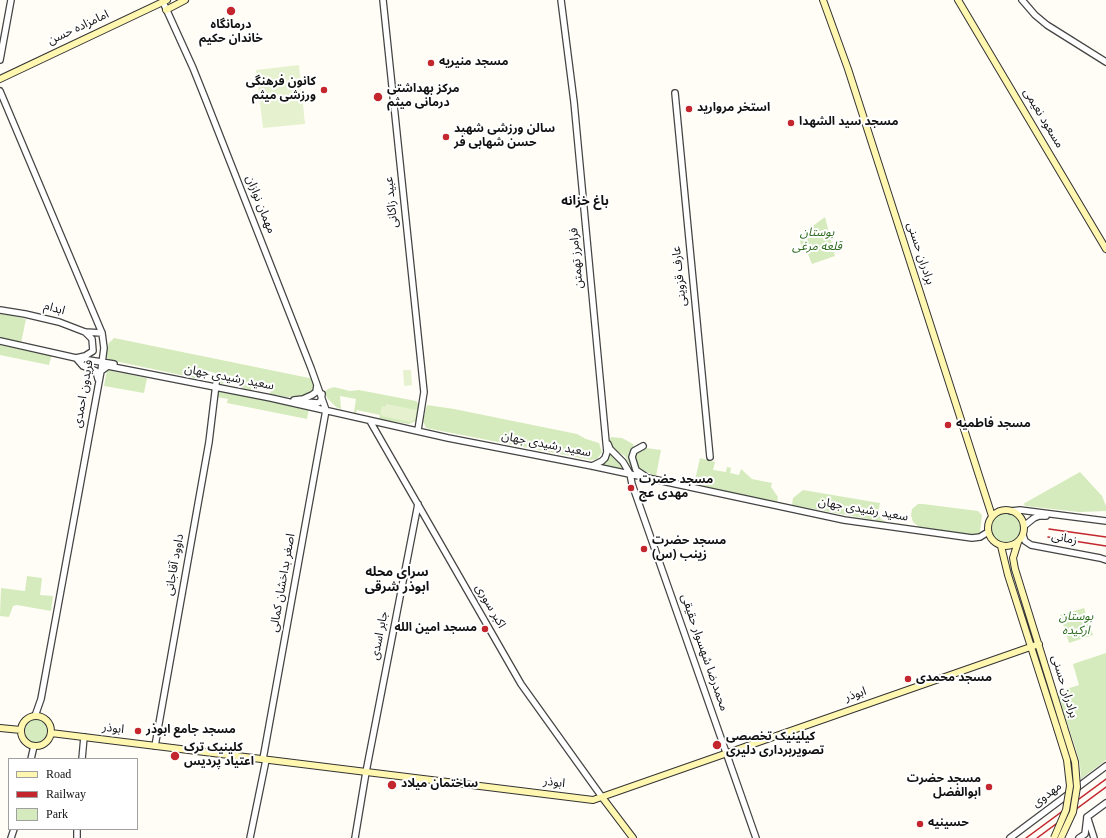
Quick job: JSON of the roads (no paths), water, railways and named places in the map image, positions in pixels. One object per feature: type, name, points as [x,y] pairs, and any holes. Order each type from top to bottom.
[{"type":"main road","points":[[166,10],[185,0]]},
{"type":"main road","name":"برادران حسنی","points":[[823,0],[848,69],[992,516]]},
{"type":"main road","name":"مسعود نعیمی","points":[[958,0],[1106,249]]},
{"type":"main road","name":"امامزاده حسن","points":[[0,79],[165,1]]},
{"type":"main road","points":[[1002,511],[1012,511],[1020,517],[1024,526],[1023,535],[1018,542],[1007,546],[1001,546],[993,541],[988,532],[989,523],[992,516],[1002,511]]},
{"type":"main road","name":"برادران حسنی","points":[[1018,542],[1013,558],[1015,569],[1039,644],[1061,728],[1067,760],[1070,786],[1066,810],[1054,838]]},
{"type":"main road","name":"برادران حسنی","points":[[1001,546],[1031,647],[1074,762],[1077,788],[1073,812],[1061,838]]},
{"type":"main road","points":[[1021,615],[1029,613]]},
{"type":"main road","name":"ابوذر","points":[[51,733],[593,800],[1039,644]]},
{"type":"main road","points":[[35,716],[40,716],[47,721],[51,729],[51,733],[50,738],[43,744],[34,746],[23,739],[21,730],[27,719],[35,716]]},
{"type":"main road","points":[[0,728],[21,730]]},
{"type":"main road","points":[[602,797],[633,838]]},
{"type":"street","points":[[0,60],[11,0]]},
{"type":"street","name":"عبید زاکانی","points":[[383,0],[424,386],[424,401],[418,430]]},
{"type":"street","name":"فرامرز تهمتن","points":[[561,0],[574,102],[607,452],[602,461],[592,466]]},
{"type":"street","points":[[1022,0],[1035,15],[1047,25],[1106,62]]},
{"type":"street","name":"مهمان نوازان","points":[[165,1],[166,10],[193,68],[317,385],[322,394],[326,410]]},
{"type":"street","name":"فریدون احمدی","points":[[0,91],[102,333],[104,348],[41,699],[35,716]]},
{"type":"street","name":"عارف قزوینی","points":[[674,93],[710,457]]},
{"type":"street","name":"ابدام","points":[[0,310],[59,322],[85,332],[102,333]]},
{"type":"street","points":[[85,332],[92,339],[93,351],[86,356],[76,358],[83,366],[96,371],[98,386]]},
{"type":"street","name":"سعید رشیدی جهان","points":[[0,341],[76,358],[102,361],[150,373]]},
{"type":"street","name":"سعید رشیدی جهان","points":[[101,371],[108,366],[216,386],[370,421],[592,466],[844,520],[972,538],[980,538],[988,532]]},
{"type":"street","points":[[294,400],[312,395],[316,392],[317,385]]},
{"type":"street","name":"سعید رشیدی جهان","points":[[216,386],[318,403],[322,394]]},
{"type":"street","name":"داوود آقاجانی","points":[[154,746],[209,442],[216,386]]},
{"type":"street","name":"اصغر بداخشان کمالی","points":[[250,838],[326,410]]},
{"type":"street","name":"اکبر سوری","points":[[370,421],[521,684],[602,797]]},
{"type":"street","points":[[606,442],[610,450],[623,462],[630,474]]},
{"type":"street","points":[[643,446],[634,451],[632,454],[632,462],[636,470],[653,480]]},
{"type":"street","name":"محمدرضا شهسوار حقیقی","points":[[630,474],[636,496],[756,838]]},
{"type":"street","name":"جابر اسدی","points":[[355,838],[366,772],[418,504]]},
{"type":"street","points":[[1012,511],[1020,510],[1106,521]]},
{"type":"street","points":[[1024,526],[1034,518],[1046,516],[1106,524]]},
{"type":"street","name":"زمانی","points":[[1023,535],[1025,541],[1031,545],[1106,560]]},
{"type":"street","points":[[82,758],[84,737]]},
{"type":"street","points":[[31,758],[34,746]]},
{"type":"street","name":"مهدوی","points":[[1010,838],[1106,766]]},
{"type":"street","points":[[1085,834],[1088,817],[1106,803]]},
{"type":"street","points":[[1088,817],[1094,836]]},
{"type":"street","points":[[1079,838],[1085,834],[1094,836]]},
{"type":"railway","points":[[1049,529],[1106,537]]},
{"type":"railway","points":[[1048,537],[1106,546]]},
{"type":"railway","points":[[1026,838],[1106,779]]},
{"type":"railway","points":[[1037,838],[1106,787]]},
{"type":"place","name":"درمانگاه خاندان حکیم","points":[[231,11]]},
{"type":"place","name":"مسجد منیریه","points":[[431,63]]},
{"type":"place","name":"کانون فرهنگی ورزشی میثم","points":[[324,90]]},
{"type":"place","name":"مرکز بهداشتی درمانی میثم","points":[[378,97]]},
{"type":"place","name":"استخر مروارید","points":[[689,109]]},
{"type":"place","name":"مسجد سید الشهدا","points":[[791,123]]},
{"type":"place","name":"سالن ورزشی شهید حسن شهابی فر","points":[[446,137]]},
{"type":"place","name":"مسجد فاطمیه","points":[[948,425]]},
{"type":"place","name":"مسجد حضرت مهدی عج","points":[[631,488]]},
{"type":"place","name":"مسجد حضرت زینب (س)","points":[[644,549]]},
{"type":"place","name":"مسجد امین الله","points":[[485,629]]},
{"type":"place","name":"مسجد محمدی","points":[[908,679]]},
{"type":"place","name":"مسجد جامع ابوذر","points":[[138,731]]},
{"type":"place","name":"کیلینیک تخصصی تصویربرداری دلیری","points":[[717,745]]},
{"type":"place","name":"کلینیک ترک اعتیاد پردیس","points":[[175,756]]},
{"type":"place","name":"ساختمان میلاد","points":[[392,785]]},
{"type":"place","name":"مسجد حضرت ابوالفضل","points":[[989,787]]},
{"type":"place","name":"حسینیه","points":[[920,824]]},
{"type":"district","name":"باغ خزانه","points":[[585,203]]},
{"type":"district","name":"سرای محله ابوذر شرقی","points":[[397,582]]},
{"type":"park label","name":"بوستان قلعه مرغی","points":[[817,241]]},
{"type":"park label","name":"بوستان ارکیده","points":[[1076,625]]}]
